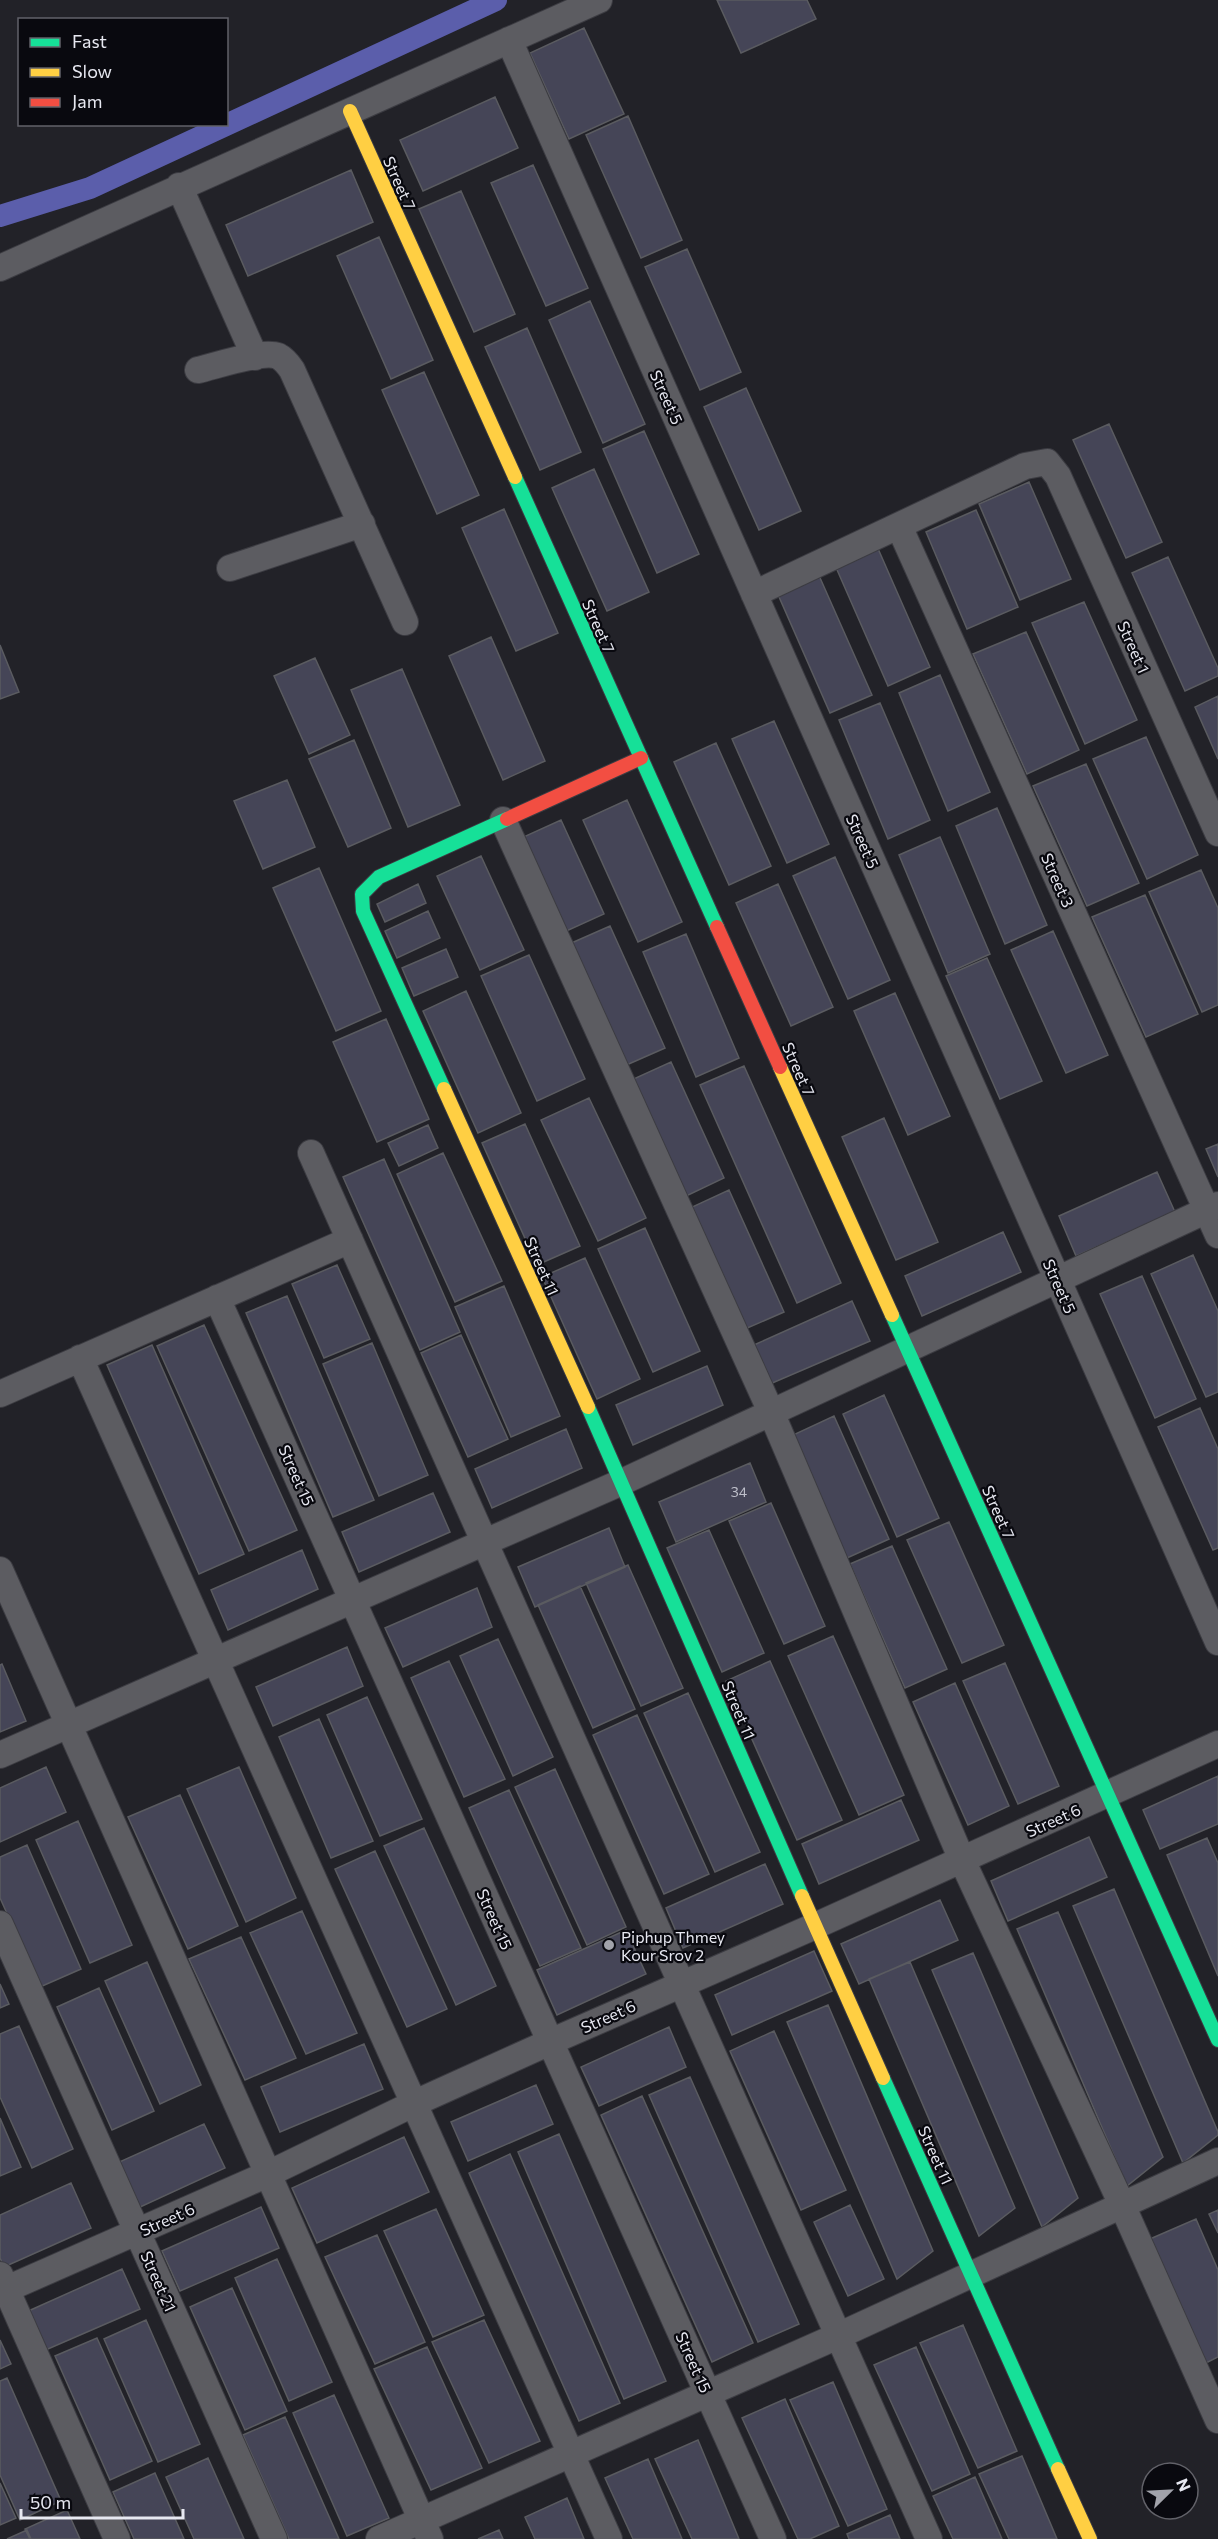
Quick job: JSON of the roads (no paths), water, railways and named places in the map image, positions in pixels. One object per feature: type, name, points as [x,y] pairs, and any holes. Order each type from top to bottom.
[{"type":"street","points":[[0,268],[599,0]]},
{"type":"street","name":"Street 5","points":[[509,40],[1218,1642]]},
{"type":"street","name":"Street 7","points":[[350,111],[1218,2040]]},
{"type":"street","points":[[179,186],[255,357]]},
{"type":"street","points":[[198,370],[255,357],[276,355],[284,360],[291,370],[405,622]]},
{"type":"street","name":"Street 1","points":[[899,526],[1025,466],[1047,462],[1058,476],[1218,833]]},
{"type":"street","points":[[230,568],[362,524]]},
{"type":"street","points":[[754,594],[899,526]]},
{"type":"street","name":"Street 3","points":[[899,526],[1212,1208],[1218,1235]]},
{"type":"street","points":[[641,758],[503,820],[771,1412],[962,1860],[1123,2207],[1218,2420]]},
{"type":"street","name":"Street 11","points":[[503,820],[379,877],[362,894],[363,911],[622,1482],[815,1926],[1090,2539]]},
{"type":"street","points":[[311,1153],[929,2539]]},
{"type":"street","points":[[0,1755],[622,1482],[1212,1208]]},
{"type":"street","points":[[0,1394],[350,1240]]},
{"type":"street","name":"Street 15","points":[[217,1298],[774,2539]]},
{"type":"street","points":[[80,1358],[609,2539]]},
{"type":"street","points":[[0,1570],[426,2530]]},
{"type":"street","name":"Street 6","points":[[2,2285],[137,2232],[268,2174],[415,2103],[1218,1744]]},
{"type":"street","name":"Street 21","points":[[0,1924],[274,2539]]},
{"type":"street","points":[[379,2539],[426,2530],[571,2454],[840,2335],[971,2273],[1123,2207],[1218,2162]]},
{"type":"street","points":[[2,2285],[117,2539]]},
{"type":"waterway","points":[[228,124],[496,0]]},
{"type":"waterway","points":[[0,216],[90,188],[224,126]]},
{"type":"place","name":"Piphup Thmey Kour Srov 2","points":[[609,1945]]}]
